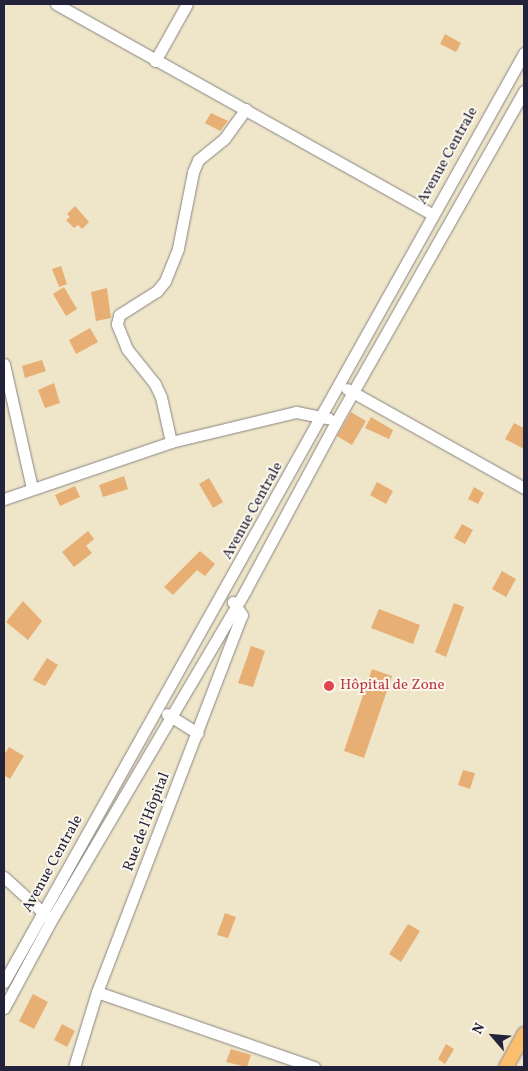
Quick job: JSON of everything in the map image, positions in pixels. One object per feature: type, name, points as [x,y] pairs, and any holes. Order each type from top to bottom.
[{"type":"main road","points":[[506,1067],[524,1034]]},
{"type":"street","points":[[56,4],[154,61],[246,109],[432,214]]},
{"type":"street","points":[[154,61],[187,4]]},
{"type":"street","name":"Avenue Centrale","points":[[4,1008],[47,916],[158,710],[340,386],[432,214],[524,53]]},
{"type":"street","name":"Avenue Centrale","points":[[4,982],[172,716],[524,91]]},
{"type":"street","points":[[171,442],[161,397],[155,384],[127,349],[117,324],[119,315],[157,291],[165,281],[178,248],[193,172],[198,160],[224,139],[246,109]]},
{"type":"street","points":[[4,364],[32,488]]},
{"type":"street","points":[[340,386],[524,488]]},
{"type":"street","points":[[4,500],[32,488],[171,442],[296,412],[323,416],[336,422]]},
{"type":"street","points":[[222,596],[236,604]]},
{"type":"street","name":"Rue de l'Hôpital","points":[[74,1067],[97,992],[242,615],[236,604]]},
{"type":"street","points":[[158,710],[172,716],[198,733]]},
{"type":"street","points":[[4,877],[47,916]]},
{"type":"street","points":[[97,992],[314,1067]]},
{"type":"building","points":[[445,34],[461,43],[456,52],[440,44]]},
{"type":"building","points":[[211,113],[228,121],[220,131],[205,123]]},
{"type":"building","points":[[75,206],[89,222],[82,229],[78,225],[74,228],[66,220],[70,217],[67,214]]},
{"type":"building","points":[[61,266],[67,284],[59,287],[52,269]]},
{"type":"building","points":[[64,287],[77,309],[66,316],[53,294]]},
{"type":"building","points":[[107,288],[111,318],[96,321],[91,292]]},
{"type":"building","points":[[90,328],[98,342],[76,354],[69,340]]},
{"type":"building","points":[[42,360],[46,371],[25,378],[22,366]]},
{"type":"building","points":[[54,383],[60,403],[45,408],[38,390]]},
{"type":"building","points":[[351,412],[366,421],[352,445],[337,436]]},
{"type":"building","points":[[371,417],[393,430],[389,439],[365,428]]},
{"type":"building","points":[[514,423],[524,428],[524,449],[505,439]]},
{"type":"building","points":[[124,476],[128,489],[103,497],[99,485]]},
{"type":"building","points":[[209,478],[223,502],[213,508],[199,484]]},
{"type":"building","points":[[377,482],[393,491],[386,504],[370,495]]},
{"type":"building","points":[[75,486],[80,497],[60,506],[55,495]]},
{"type":"building","points":[[474,487],[484,493],[478,504],[468,499]]},
{"type":"building","points":[[462,524],[473,530],[465,544],[454,538]]},
{"type":"building","points":[[88,531],[94,539],[86,546],[92,553],[74,567],[62,552]]},
{"type":"building","points":[[200,551],[215,564],[205,576],[197,570],[173,595],[164,587]]},
{"type":"building","points":[[502,571],[516,579],[506,597],[492,589]]},
{"type":"building","points":[[23,601],[42,621],[28,640],[6,622]]},
{"type":"building","points":[[454,603],[464,607],[446,657],[435,652]]},
{"type":"building","points":[[379,609],[420,625],[413,644],[371,628]]},
{"type":"building","points":[[251,646],[265,651],[253,687],[238,683]]},
{"type":"building","points":[[47,658],[58,665],[45,686],[33,680]]},
{"type":"building","points":[[372,669],[392,676],[364,758],[344,751]]},
{"type":"building","points":[[9,747],[24,756],[10,779],[4,775],[4,755]]},
{"type":"building","points":[[463,770],[475,773],[470,789],[458,785]]},
{"type":"building","points":[[225,913],[236,917],[228,938],[217,935]]},
{"type":"building","points":[[408,924],[420,931],[401,962],[389,954]]},
{"type":"building","points":[[33,994],[48,1002],[34,1029],[19,1021]]},
{"type":"building","points":[[62,1024],[75,1031],[67,1047],[54,1040]]},
{"type":"building","points":[[446,1044],[454,1049],[445,1064],[438,1059]]},
{"type":"building","points":[[231,1049],[251,1055],[247,1067],[226,1062]]},
{"type":"place","name":"Hôpital de Zone","points":[[329,686]]}]
